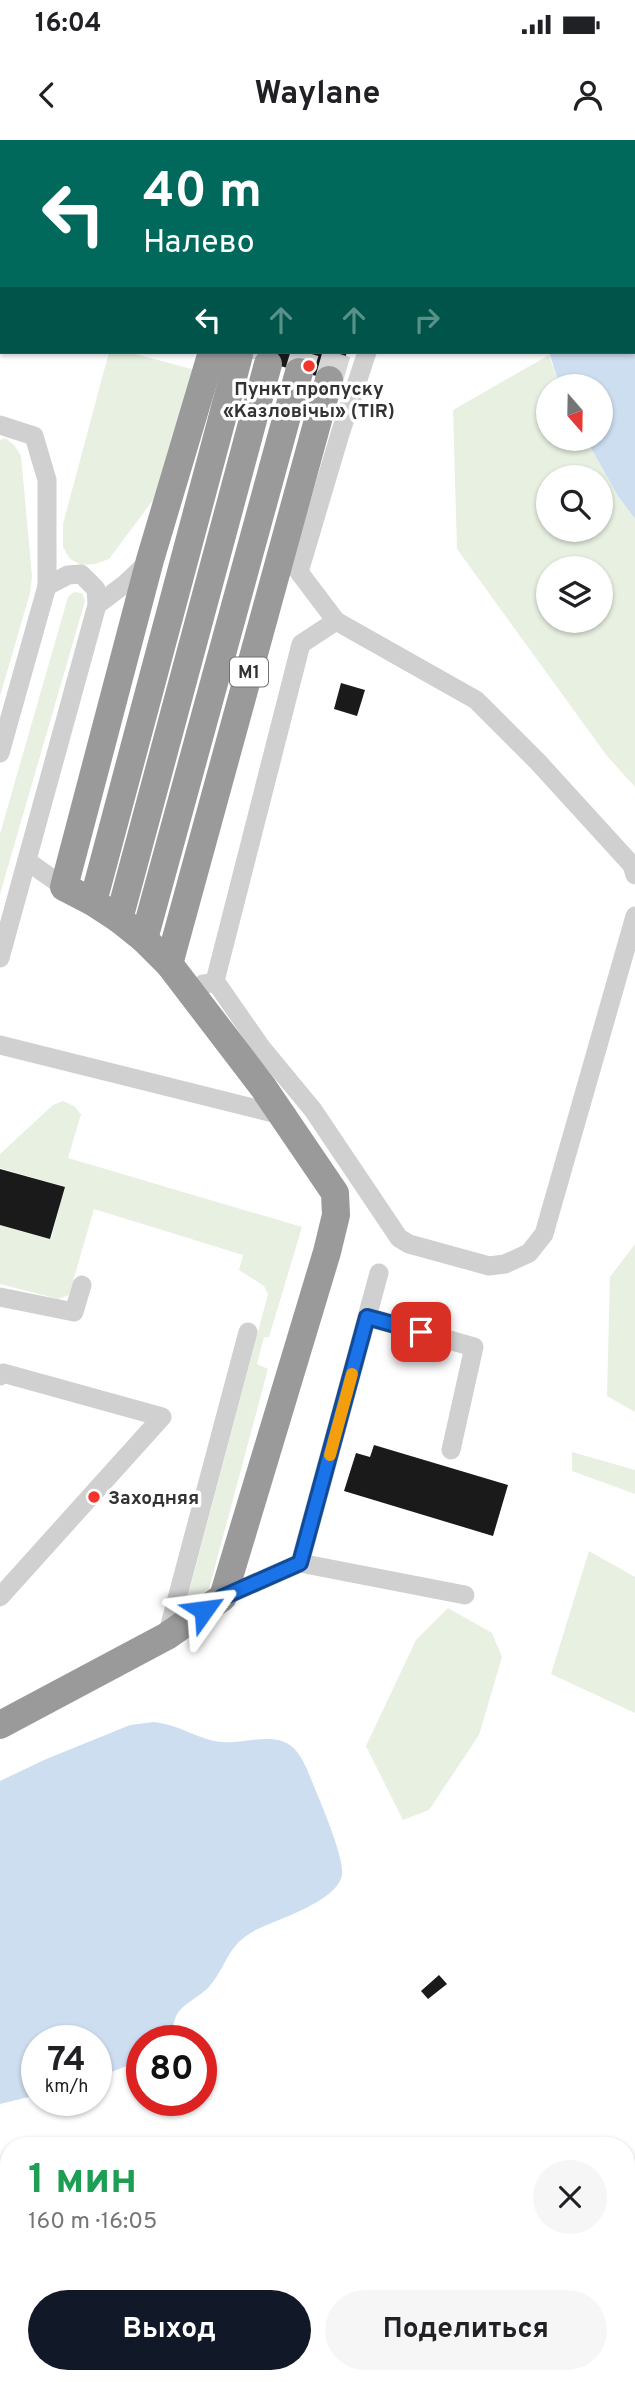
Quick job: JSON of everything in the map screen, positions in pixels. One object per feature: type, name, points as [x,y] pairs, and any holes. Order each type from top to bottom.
[{"type":"highway","points":[[0,1725],[167,1636],[223,1597],[336,1215],[335,1193],[281,1115],[124,927],[150,560],[270,364]]},
{"type":"highway","points":[[124,927],[270,364]]},
{"type":"highway","name":"М1","points":[[124,927],[270,364]]},
{"type":"highway","name":"М1","points":[[124,927],[270,364]]},
{"type":"lane","points":[[366,354],[299,572],[336,621],[476,700],[538,762],[632,865],[635,875]]},
{"type":"lane","points":[[0,425],[34,436],[47,480],[47,586],[0,753]]},
{"type":"lane","points":[[97,605],[150,560]]},
{"type":"lane","points":[[0,958],[97,605],[96,589],[81,574],[68,575],[47,586]]},
{"type":"lane","points":[[336,621],[302,644],[215,981],[261,1047],[313,1110],[399,1238],[409,1244],[489,1266],[505,1264],[528,1253],[544,1234],[635,916]]},
{"type":"lane","points":[[27,861],[124,927],[190,981],[204,984],[215,981]]},
{"type":"lane","points":[[0,1045],[281,1115],[313,1110]]},
{"type":"lane","points":[[300,1563],[379,1273]]},
{"type":"lane","points":[[0,1297],[75,1312],[82,1285]]},
{"type":"lane","points":[[367,1317],[474,1347],[451,1450]]},
{"type":"lane","points":[[167,1636],[248,1332]]},
{"type":"lane","points":[[0,1376],[2,1373],[162,1417],[0,1597]]},
{"type":"lane","points":[[223,1597],[300,1563],[465,1595]]},
{"type":"green space","points":[[108,354],[135,354],[199,371],[174,458],[153,500],[109,559],[82,565],[70,559],[63,547],[63,524]]},
{"type":"green space","points":[[549,355],[556,374],[536,374],[536,452],[593,452],[601,465],[536,465],[536,542],[613,542],[613,487],[635,519],[635,787],[607,756],[457,549],[453,410]]},
{"type":"green space","points":[[5,438],[21,456],[32,576],[30,593],[0,696],[0,440]]},
{"type":"green space","points":[[74,592],[82,593],[85,601],[0,894],[0,834],[68,597]]},
{"type":"green space","points":[[63,1101],[74,1106],[81,1114],[68,1158],[302,1227],[269,1337],[264,1337],[257,1364],[268,1369],[209,1589],[186,1603],[268,1294],[264,1286],[239,1270],[243,1255],[94,1209],[69,1295],[58,1299],[0,1284],[0,1225],[51,1239],[65,1187],[0,1168],[0,1154],[53,1105]]},
{"type":"green space","points":[[635,1244],[635,1412],[607,1396],[610,1277]]},
{"type":"green space","points":[[572,1452],[635,1470],[635,1494],[572,1471]]},
{"type":"green space","points":[[589,1551],[635,1577],[635,1713],[551,1674]]},
{"type":"green space","points":[[448,1608],[492,1633],[502,1657],[479,1735],[429,1810],[403,1820],[366,1746],[416,1640]]},
{"type":"water","points":[[550,354],[635,354],[635,519],[613,487],[613,465],[601,465],[593,452],[613,451],[613,374],[556,374]]},
{"type":"water","points":[[154,1722],[213,1741],[275,1739],[291,1746],[305,1765],[322,1807],[339,1853],[342,1875],[338,1885],[318,1901],[254,1931],[238,1943],[208,1988],[186,2004],[176,2016],[174,2025],[126,2025],[126,2066],[112,2072],[112,2025],[21,2025],[21,2099],[0,2104],[0,1781],[130,1725]]},
{"type":"building","name":"Пункт пропуску «Казловічы» (TIR)","points":[[237,354],[346,354],[338,382]]},
{"type":"building","points":[[341,683],[365,690],[357,716],[334,709]]},
{"type":"building","points":[[0,1169],[65,1187],[50,1239],[0,1225]]},
{"type":"building","points":[[374,1445],[508,1485],[493,1536],[344,1491],[356,1453],[370,1457]]},
{"type":"building","points":[[439,1975],[447,1984],[428,1999],[421,1991]]},
{"type":"tunnel","points":[[254,359],[255,354]]},
{"type":"tunnel","points":[[299,372],[304,354]]},
{"type":"tunnel","points":[[329,380],[336,354]]},
{"type":"slow traffic","points":[[330,1455],[352,1374]]},
{"type":"place","name":"Пункт пропуску «Казловічы» (TIR)","points":[[309,366]]},
{"type":"place","name":"Заходняя","points":[[94,1497]]},
{"type":"route","points":[[204,1610],[223,1597],[300,1563],[367,1317],[421,1332]]}]
